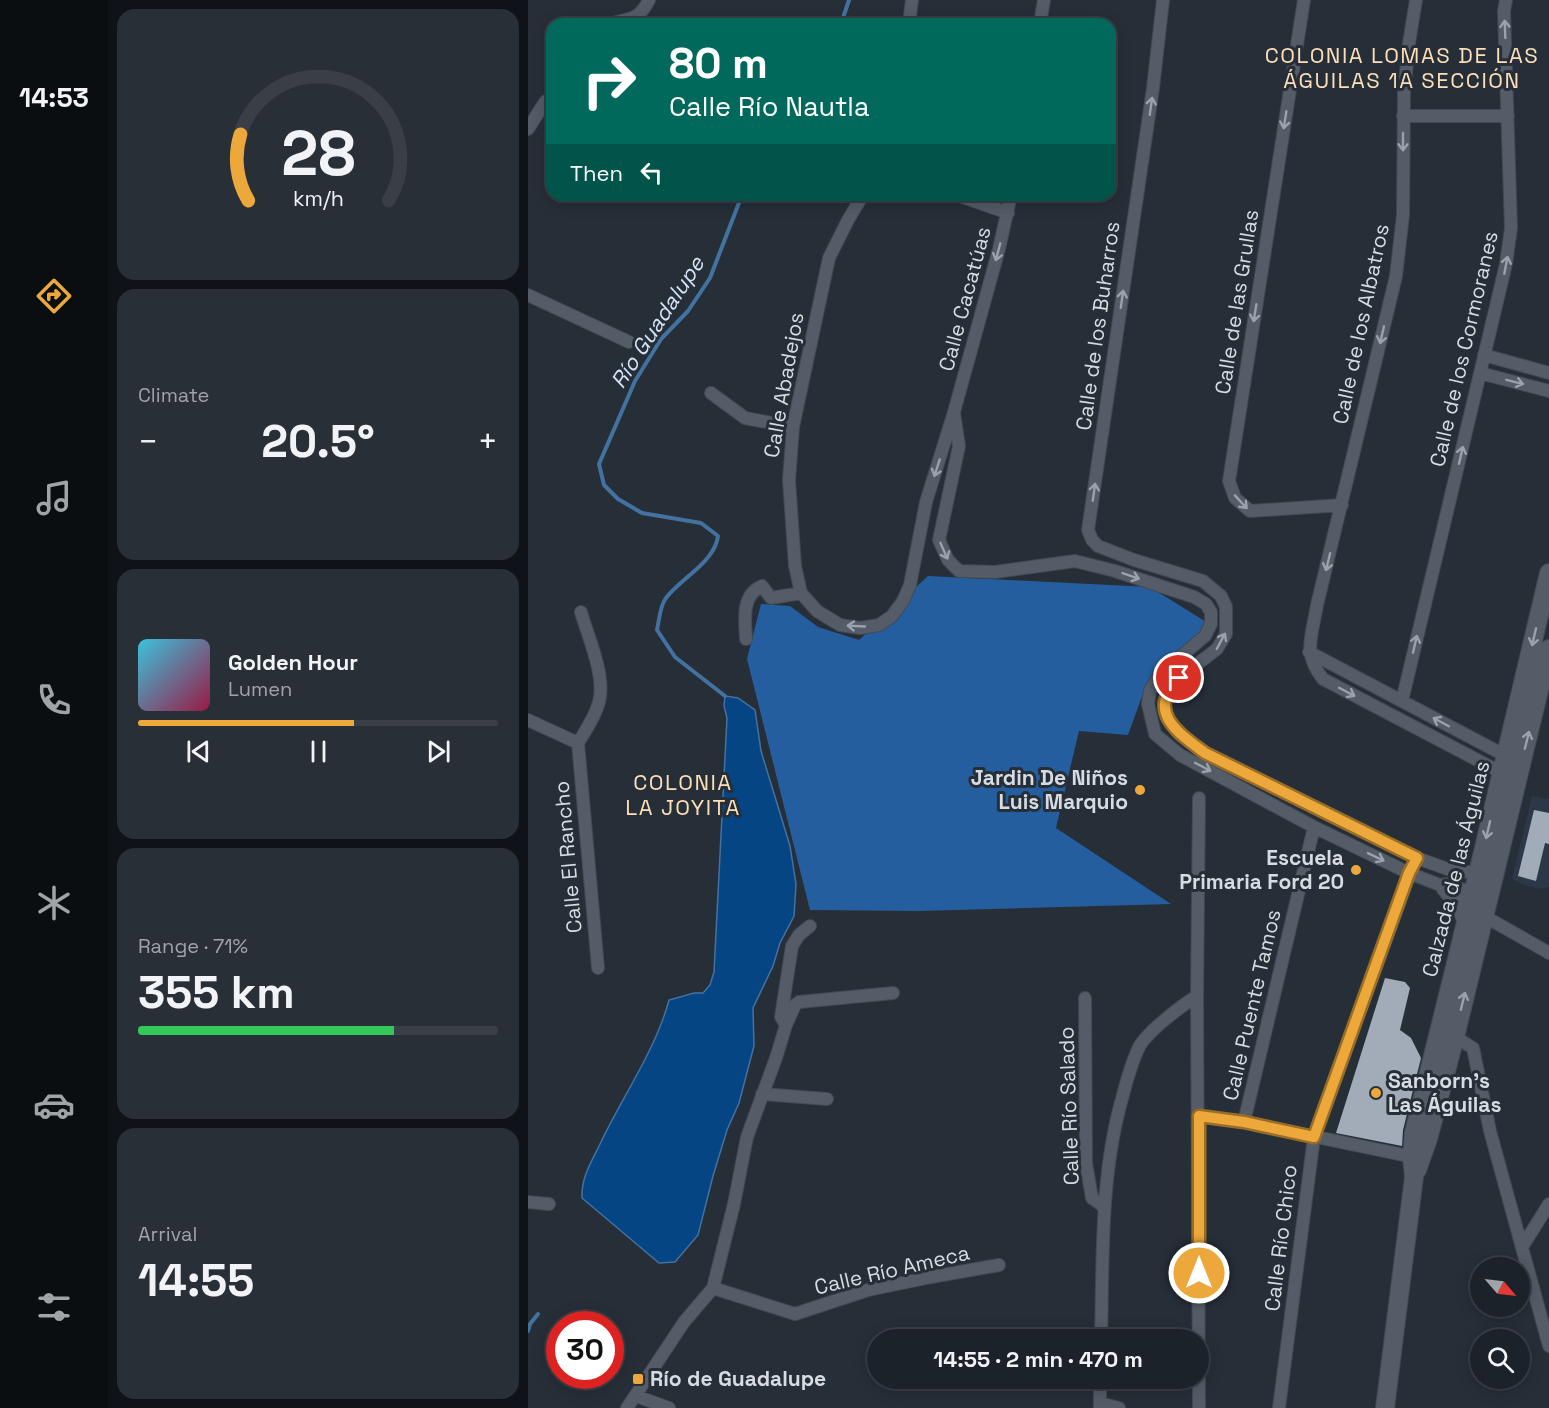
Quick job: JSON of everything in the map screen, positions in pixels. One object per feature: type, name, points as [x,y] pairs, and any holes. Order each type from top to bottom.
[{"type":"main road","name":"Calzada de las Águilas","points":[[1417,1158],[1414,1133],[1467,922],[1484,883],[1543,662],[1549,573]]},
{"type":"main road","name":"Calzada de las Águilas","points":[[1385,1408],[1417,1158],[1455,1037],[1484,916],[1484,883],[1504,765],[1543,662]]},
{"type":"main road","points":[[1444,887],[1460,905],[1467,922]]},
{"type":"street","points":[[632,18],[644,10],[649,0]]},
{"type":"street","points":[[910,18],[912,0]]},
{"type":"street","points":[[1041,18],[1044,0]]},
{"type":"street","name":"Calle de los Buharros","points":[[1163,0],[1153,88],[1088,530],[1092,540],[1098,546],[1134,561],[1203,581],[1221,596],[1226,607],[1226,634],[1217,649],[1179,678],[1169,689],[1164,703],[1167,718],[1179,734],[1205,753],[1417,858]]},
{"type":"street","name":"Calle de las Grullas","points":[[1304,0],[1229,481],[1235,498],[1250,511],[1342,505]]},
{"type":"street","name":"Calle de los Albatros","points":[[1309,652],[1317,605],[1396,276],[1404,215],[1403,116],[1409,43],[1416,0]]},
{"type":"street","name":"Calle de los Cormoranes","points":[[1402,701],[1506,264],[1511,228],[1504,11],[1506,0]]},
{"type":"street","points":[[528,129],[546,101]]},
{"type":"street","points":[[1403,116],[1508,116]]},
{"type":"street","name":"Calle Abadejos","points":[[801,593],[795,566],[789,480],[793,427],[829,258],[859,201]]},
{"type":"street","points":[[974,201],[1008,213]]},
{"type":"street","name":"Calle Cacatúas","points":[[954,412],[1010,201]]},
{"type":"street","points":[[528,295],[629,342]]},
{"type":"street","points":[[1484,355],[1549,373]]},
{"type":"street","points":[[1480,373],[1549,391]]},
{"type":"street","points":[[711,393],[745,418],[793,427]]},
{"type":"street","points":[[746,639],[746,603],[754,589],[762,586],[771,598],[801,593],[817,611],[840,625],[860,628],[879,625],[892,616],[903,602],[910,585],[926,502],[954,412]]},
{"type":"street","points":[[954,412],[959,446],[939,540],[948,560],[959,571],[985,572],[1075,561],[1115,571],[1194,597],[1206,604],[1211,612],[1211,624],[1205,636],[1161,673],[1150,691],[1148,704],[1155,734],[1180,755],[1314,827],[1409,873],[1444,887],[1484,883]]},
{"type":"street","points":[[528,720],[578,743],[591,722],[600,701],[601,680],[581,612]]},
{"type":"street","points":[[1309,652],[1402,701],[1504,765]]},
{"type":"street","points":[[1309,652],[1313,667],[1323,679],[1504,765]]},
{"type":"street","name":"Calle El Rancho","points":[[578,743],[598,968]]},
{"type":"street","points":[[1199,798],[1197,996],[1199,1408]]},
{"type":"street","name":"Calle Puente Tamos","points":[[1244,1122],[1314,827]]},
{"type":"street","points":[[1417,858],[1484,883]]},
{"type":"street","name":"Calle Río Chico","points":[[1279,1408],[1314,1137],[1409,873],[1417,858]]},
{"type":"street","points":[[1484,916],[1549,953]]},
{"type":"street","points":[[786,1025],[781,1017],[792,946],[799,934],[810,926]]},
{"type":"street","points":[[627,1408],[684,1322],[713,1288],[732,1215],[747,1137],[795,1005],[799,1002],[893,993]]},
{"type":"street","points":[[1101,1329],[1103,1206],[1111,1141],[1127,1078],[1139,1047],[1182,1005],[1197,996]]},
{"type":"street","name":"Calle Río Salado","points":[[1085,998],[1086,1163],[1092,1198],[1103,1206]]},
{"type":"street","points":[[1455,1037],[1473,1048],[1490,1131],[1549,1346]]},
{"type":"street","points":[[762,1094],[827,1100]]},
{"type":"street","points":[[1199,1116],[1244,1122],[1417,1158]]},
{"type":"street","points":[[528,1202],[549,1204]]},
{"type":"street","points":[[1522,1247],[1549,1204]]},
{"type":"street","name":"Calle Río Ameca","points":[[713,1288],[795,1314],[868,1290],[931,1276],[999,1265]]},
{"type":"street","points":[[1100,1389],[1100,1405],[1119,1408]]},
{"type":"street","points":[[636,1396],[669,1408]]},
{"type":"shaded area","points":[[928,576],[1150,587],[1211,625],[1141,699],[1128,735],[1079,731],[1056,828],[1171,904],[919,911],[810,910],[747,659],[761,604],[790,606],[818,627],[859,640]]},
{"type":"shaded area","points":[[725,696],[738,698],[755,710],[761,751],[790,846],[796,884],[794,916],[753,1008],[754,1046],[739,1103],[727,1130],[713,1176],[698,1235],[675,1262],[659,1263],[582,1198],[582,1190],[591,1163],[648,1054],[669,1000],[694,993],[703,993],[710,985],[714,972],[727,718],[724,706]]},
{"type":"shaded area","points":[[1532,796],[1549,799],[1549,887],[1540,889],[1512,879]]},
{"type":"building","points":[[1534,810],[1549,813],[1549,844],[1545,843],[1536,881],[1518,876]]},
{"type":"building","points":[[1385,978],[1405,982],[1410,988],[1400,1030],[1411,1038],[1421,1058],[1403,1130],[1402,1146],[1336,1133]]},
{"type":"waterway","name":"Río Guadalupe","points":[[843,18],[849,0]]},
{"type":"waterway","name":"Río Guadalupe","points":[[725,696],[675,657],[657,630],[664,601],[711,554],[718,536],[701,523],[642,513],[618,499],[604,485],[599,464],[635,381],[661,339],[688,311],[710,278],[740,201]]},
{"type":"waterway","name":"Río Guadalupe","points":[[528,1331],[530,1324],[538,1314]]},
{"type":"place","name":"Jardin De Niños Luis Marquio","points":[[1140,790]]},
{"type":"place","name":"Escuela Primaria Ford 20","points":[[1356,870]]},
{"type":"place","name":"Sanborn's Las Águilas","points":[[1376,1093]]},
{"type":"place","name":"Río de Guadalupe","points":[[638,1379]]},
{"type":"district","name":"COLONIA LOMAS DE LAS ÁGUILAS 1A SECCIÓN","points":[[1402,68]]},
{"type":"district","name":"COLONIA LA JOYITA","points":[[683,794]]},
{"type":"route","points":[[1179,678],[1169,689],[1164,703],[1167,718],[1179,734],[1205,753],[1417,858],[1409,873],[1314,1137],[1244,1122],[1199,1116],[1199,1273]]}]
